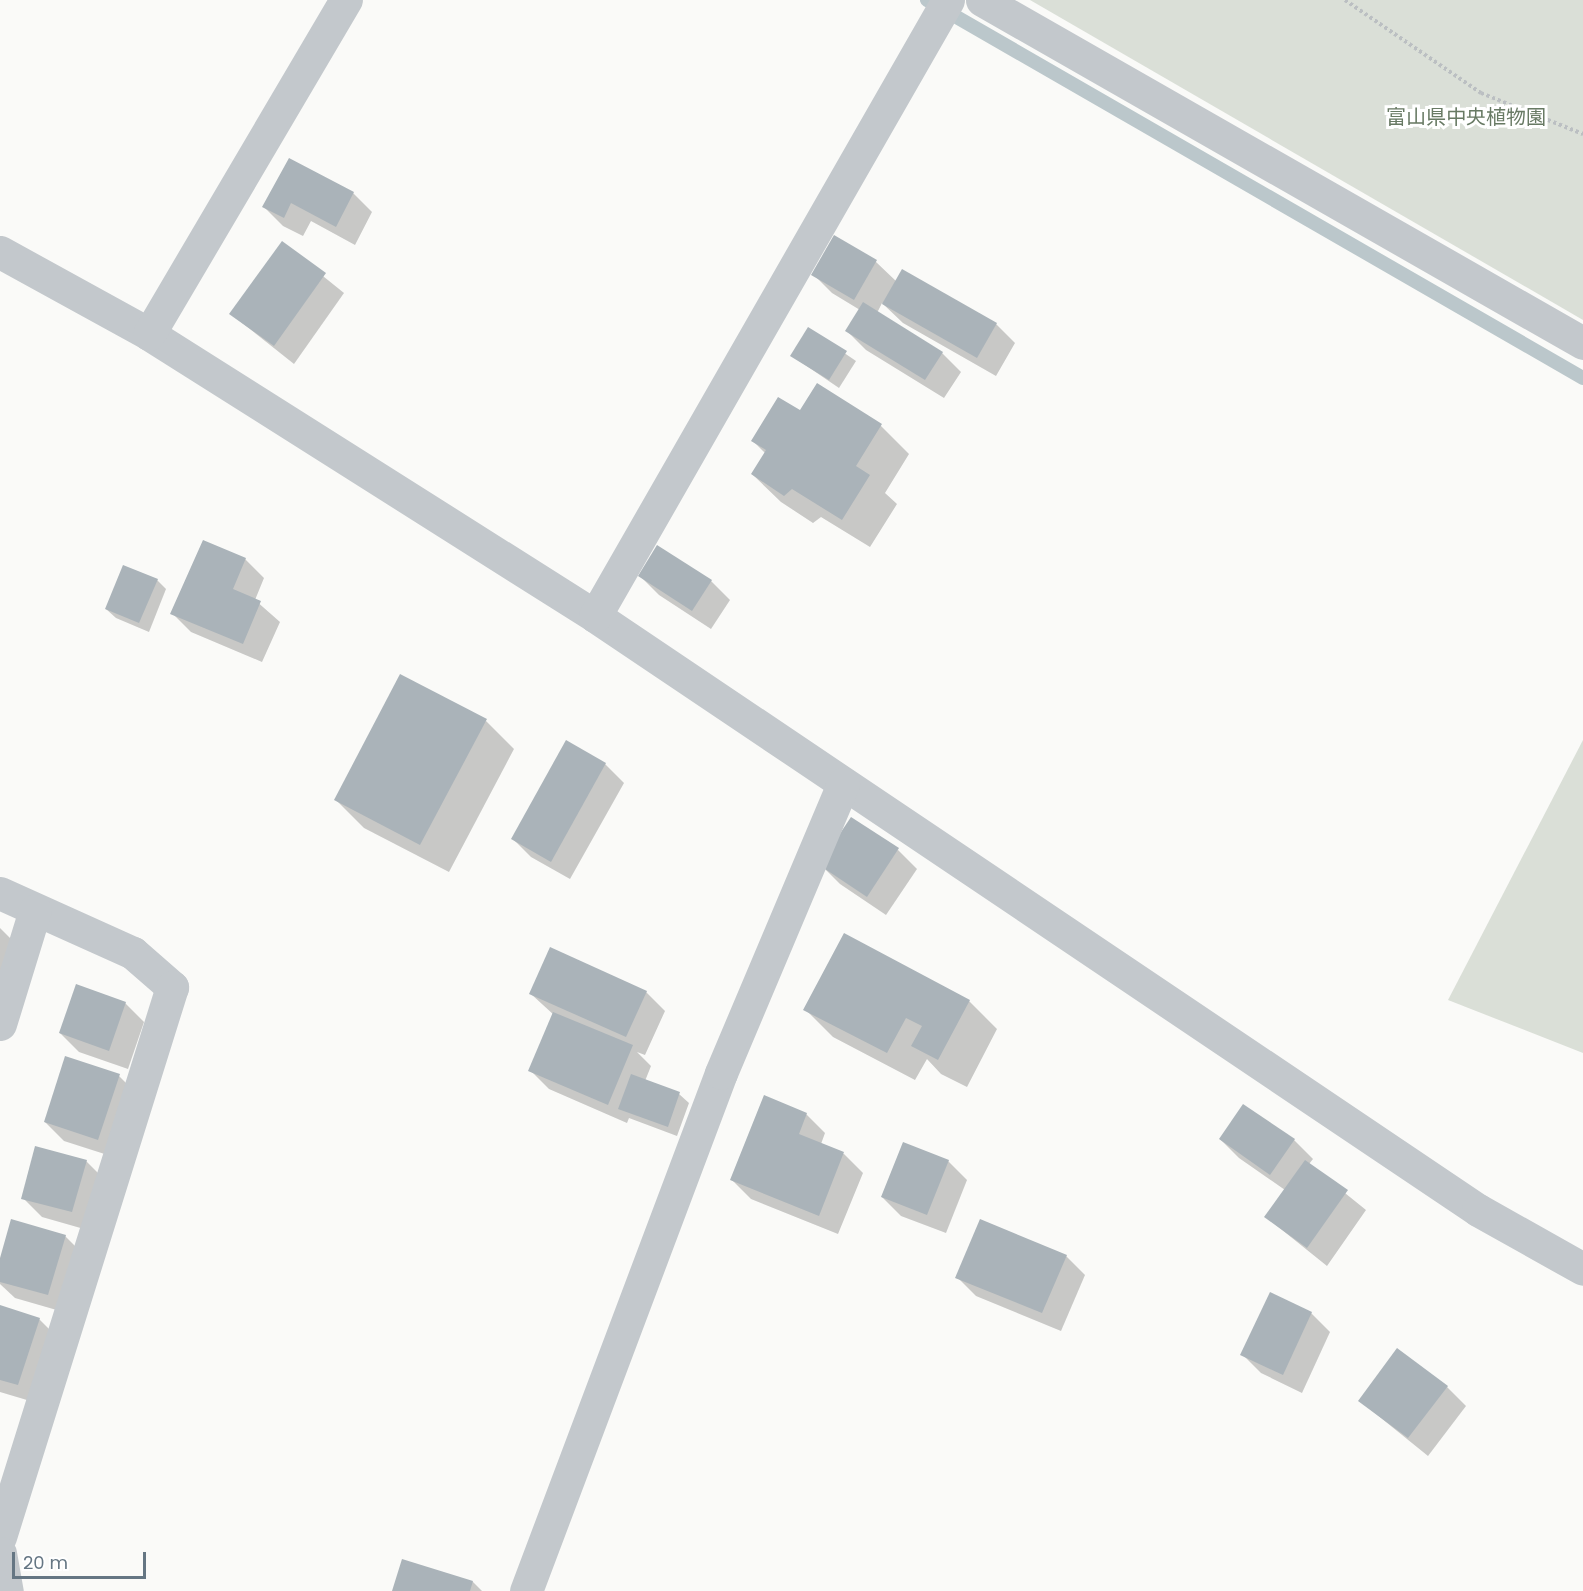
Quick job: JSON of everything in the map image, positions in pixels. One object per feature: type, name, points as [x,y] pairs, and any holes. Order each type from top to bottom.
[{"type":"street","points":[[149,334],[346,0]]},
{"type":"street","points":[[595,616],[948,0]]},
{"type":"street","points":[[982,0],[1583,344]]},
{"type":"street","points":[[0,252],[149,334],[595,616],[1478,1210],[1583,1269]]},
{"type":"street","points":[[526,1591],[721,1073],[843,784]]},
{"type":"street","points":[[0,893],[133,953],[172,987],[0,1537]]},
{"type":"street","points":[[0,1024],[35,910]]},
{"type":"street","points":[[0,1553],[7,1591]]},
{"type":"path","points":[[1346,0],[1481,93],[1583,134]]},
{"type":"green space","name":"富山県中央植物園","points":[[1030,0],[1583,0],[1583,320]]},
{"type":"green space","points":[[1583,740],[1583,1053],[1448,1000]]},
{"type":"building","points":[[289,158],[354,192],[336,227],[291,203],[284,218],[262,207]]},
{"type":"building","points":[[834,235],[877,260],[854,300],[811,275]]},
{"type":"building","points":[[282,241],[326,273],[274,346],[229,314]]},
{"type":"building","points":[[902,269],[997,323],[977,358],[882,304]]},
{"type":"building","points":[[863,302],[943,352],[925,380],[845,331]]},
{"type":"building","points":[[808,327],[847,351],[829,380],[790,356]]},
{"type":"building","points":[[817,383],[882,424],[856,466],[870,475],[842,520],[792,489],[784,496],[751,474],[766,450],[751,441],[778,397],[800,410]]},
{"type":"building","points":[[203,540],[246,558],[233,589],[261,601],[243,644],[170,614]]},
{"type":"building","points":[[657,545],[712,580],[692,611],[638,576]]},
{"type":"building","points":[[123,565],[158,579],[139,623],[105,609]]},
{"type":"building","points":[[400,674],[487,719],[420,845],[334,800]]},
{"type":"building","points":[[566,740],[606,763],[551,862],[511,839]]},
{"type":"building","points":[[851,817],[899,848],[867,897],[819,865]]},
{"type":"building","points":[[844,933],[970,1000],[938,1060],[911,1046],[922,1026],[906,1018],[887,1053],[803,1010]]},
{"type":"building","points":[[550,947],[647,991],[626,1037],[529,994]]},
{"type":"building","points":[[76,984],[126,1002],[109,1051],[59,1033]]},
{"type":"building","points":[[553,1012],[633,1045],[608,1105],[528,1071]]},
{"type":"building","points":[[65,1056],[120,1074],[98,1140],[44,1122]]},
{"type":"building","points":[[631,1074],[680,1092],[668,1127],[618,1109]]},
{"type":"building","points":[[764,1095],[807,1113],[799,1134],[844,1152],[819,1216],[730,1180]]},
{"type":"building","points":[[1243,1104],[1295,1139],[1270,1175],[1219,1139]]},
{"type":"building","points":[[903,1142],[949,1160],[927,1215],[881,1197]]},
{"type":"building","points":[[35,1146],[87,1160],[72,1212],[21,1199]]},
{"type":"building","points":[[1305,1160],[1348,1190],[1307,1248],[1264,1217]]},
{"type":"building","points":[[11,1219],[66,1235],[48,1295],[0,1282],[0,1258]]},
{"type":"building","points":[[980,1219],[1067,1255],[1042,1313],[955,1278]]},
{"type":"building","points":[[1270,1292],[1312,1312],[1283,1375],[1240,1355]]},
{"type":"building","points":[[0,1305],[40,1318],[18,1385],[0,1380]]},
{"type":"building","points":[[1397,1348],[1448,1386],[1408,1438],[1358,1401]]},
{"type":"building","points":[[402,1559],[473,1581],[470,1591],[392,1591]]},
{"type":"waterway","points":[[927,0],[1583,378]]}]
